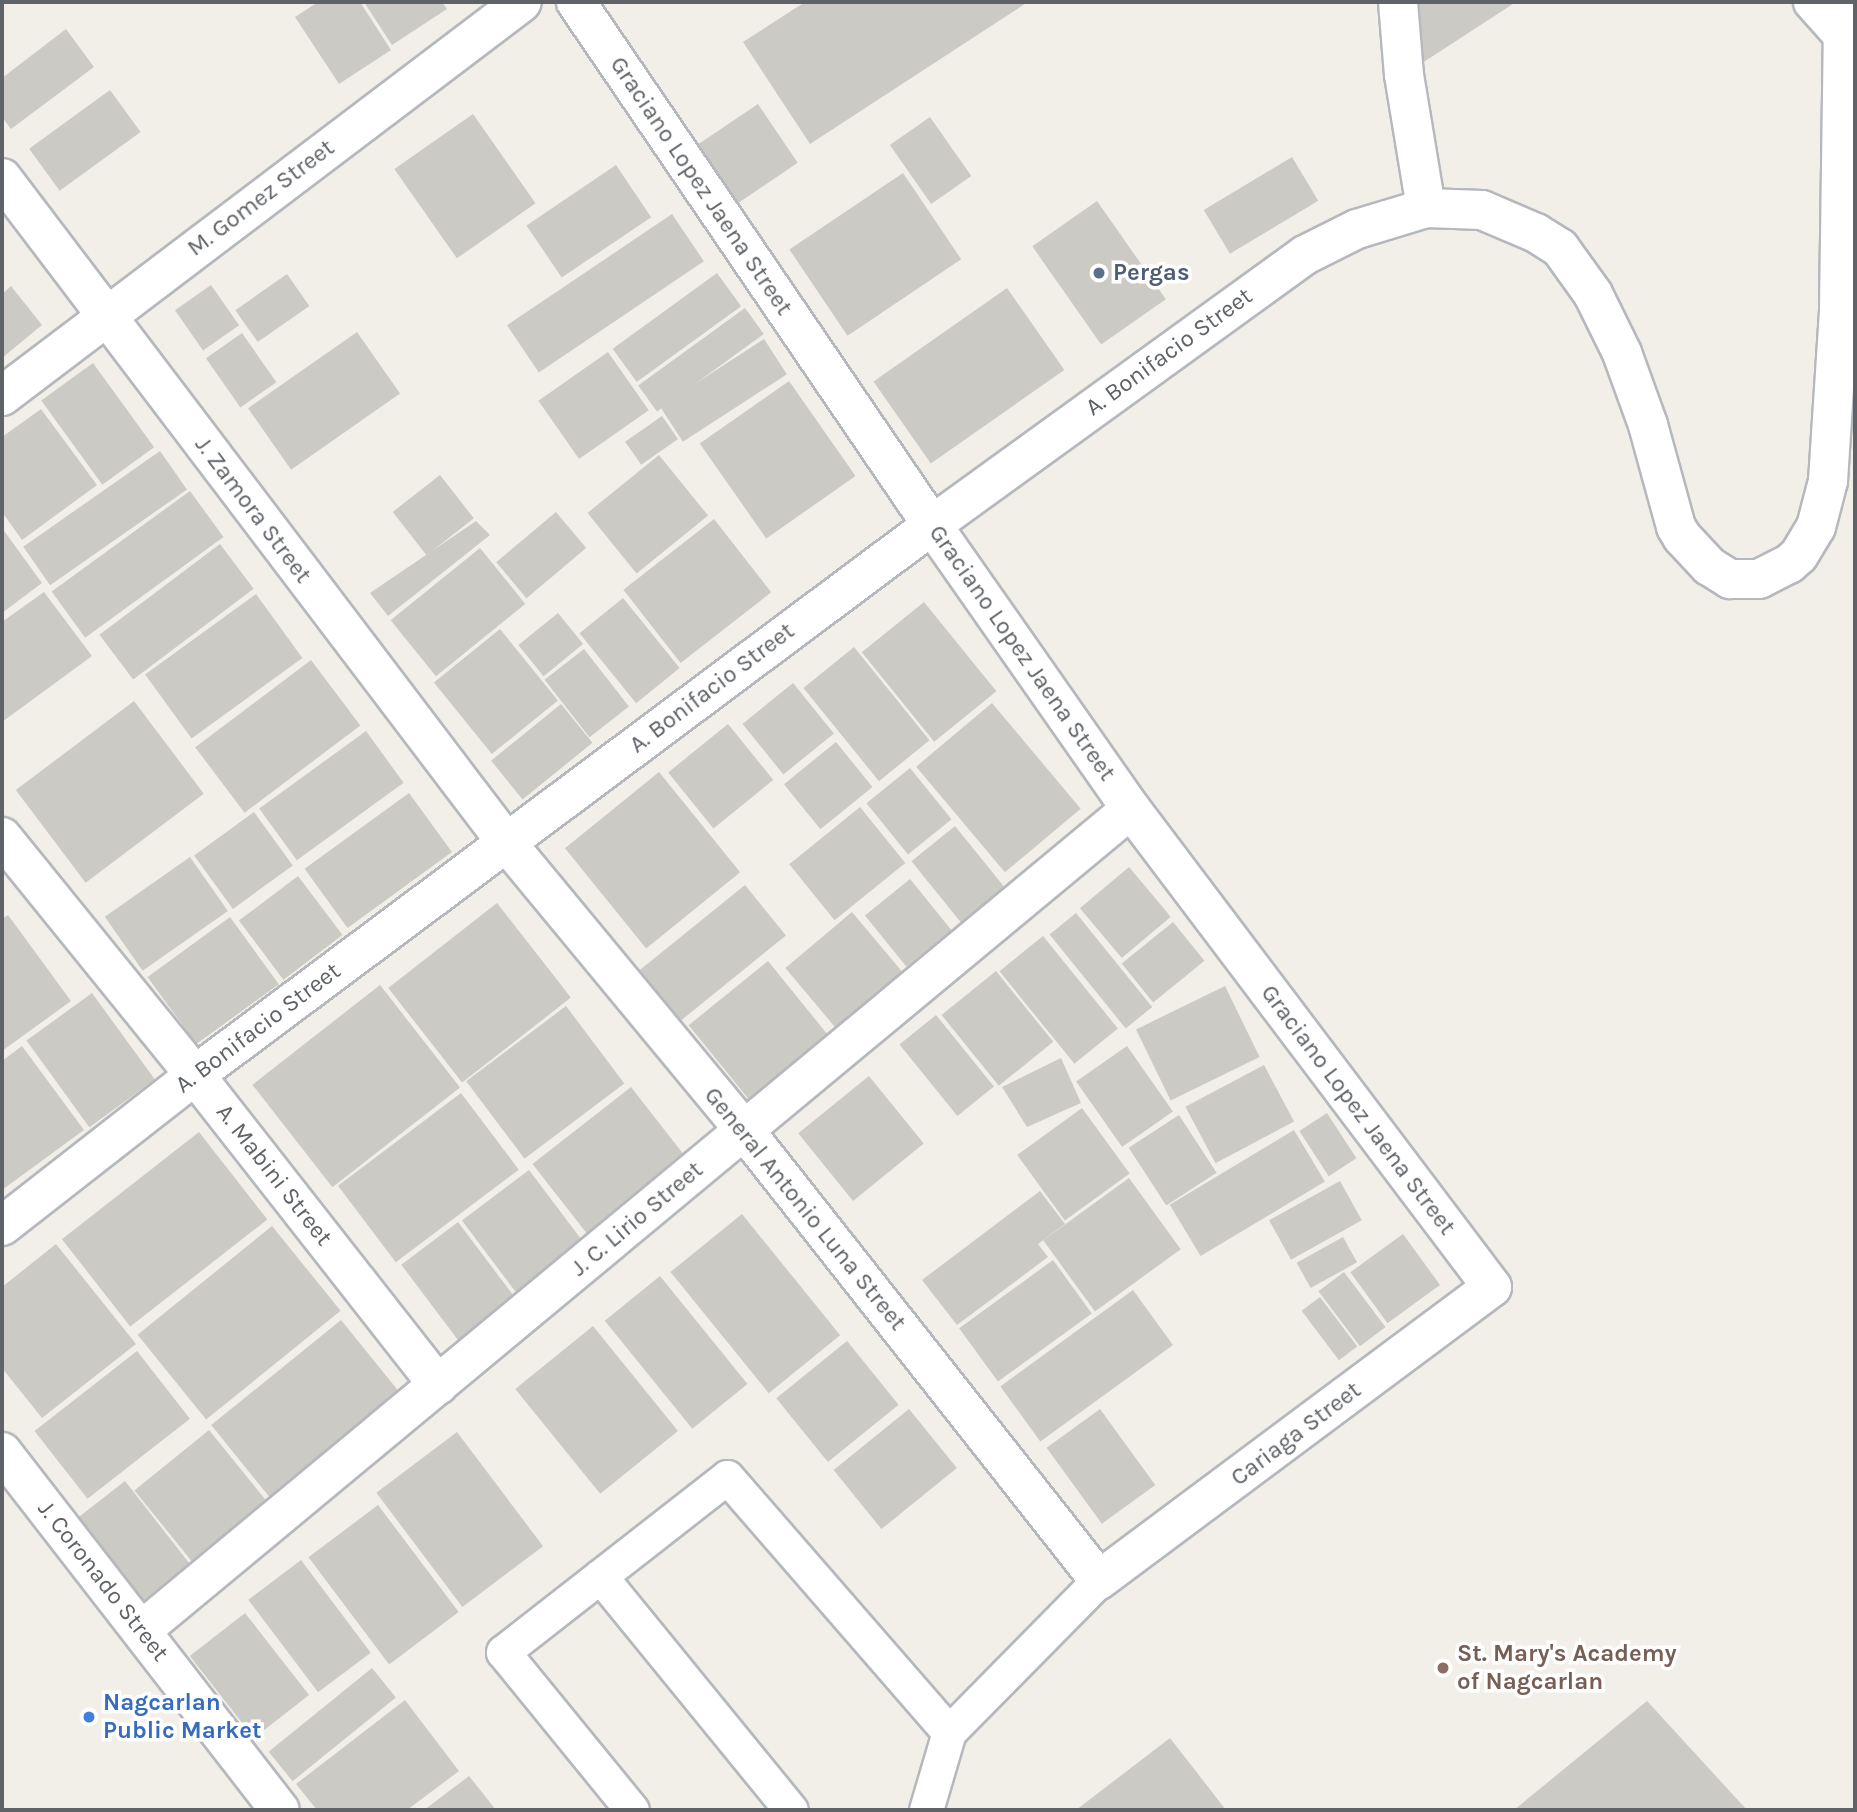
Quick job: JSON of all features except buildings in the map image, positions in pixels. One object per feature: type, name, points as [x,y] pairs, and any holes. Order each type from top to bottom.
[{"type":"street","name":"M. Gomez Street","points":[[2,396],[522,2]]},
{"type":"street","name":"Graciano Lopez Jaena Street","points":[[576,2],[932,525],[1131,809],[1492,1287]]},
{"type":"street","points":[[1398,2],[1404,75],[1426,208]]},
{"type":"street","name":"A. Bonifacio Street","points":[[2,1226],[195,1075],[932,525],[1305,255],[1357,229],[1426,208],[1482,210],[1536,233],[1560,248],[1593,294],[1620,346],[1648,425],[1676,527],[1682,537],[1709,566],[1730,579],[1745,581],[1773,574],[1789,564],[1807,543],[1821,513],[1828,481],[1839,309],[1846,20]]},
{"type":"street","name":"J. Zamora Street","points":[[2,178],[506,842]]},
{"type":"street","name":"J. C. Lirio Street","points":[[142,1630],[1131,809]]},
{"type":"street","name":"A. Mabini Street","points":[[2,837],[195,1075],[438,1385]]},
{"type":"street","name":"General Antonio Luna Street","points":[[506,842],[744,1130],[1099,1580]]},
{"type":"street","name":"Cariaga Street","points":[[1099,1580],[1492,1287]]},
{"type":"street","name":"J. Coronado Street","points":[[2,1452],[280,1810]]},
{"type":"lane","points":[[1811,2],[1846,20]]},
{"type":"lane","points":[[632,1810],[503,1652],[727,1476],[950,1732]]},
{"type":"lane","points":[[600,1576],[791,1810]]},
{"type":"lane","points":[[926,1810],[950,1732],[1099,1580]]},
{"type":"place","name":"Pergas","points":[[1099,273]]},
{"type":"place","name":"St. Mary's Academy of Nagcarlan","points":[[1443,1668]]},
{"type":"place","name":"Nagcarlan Public Market","points":[[89,1717]]}]
